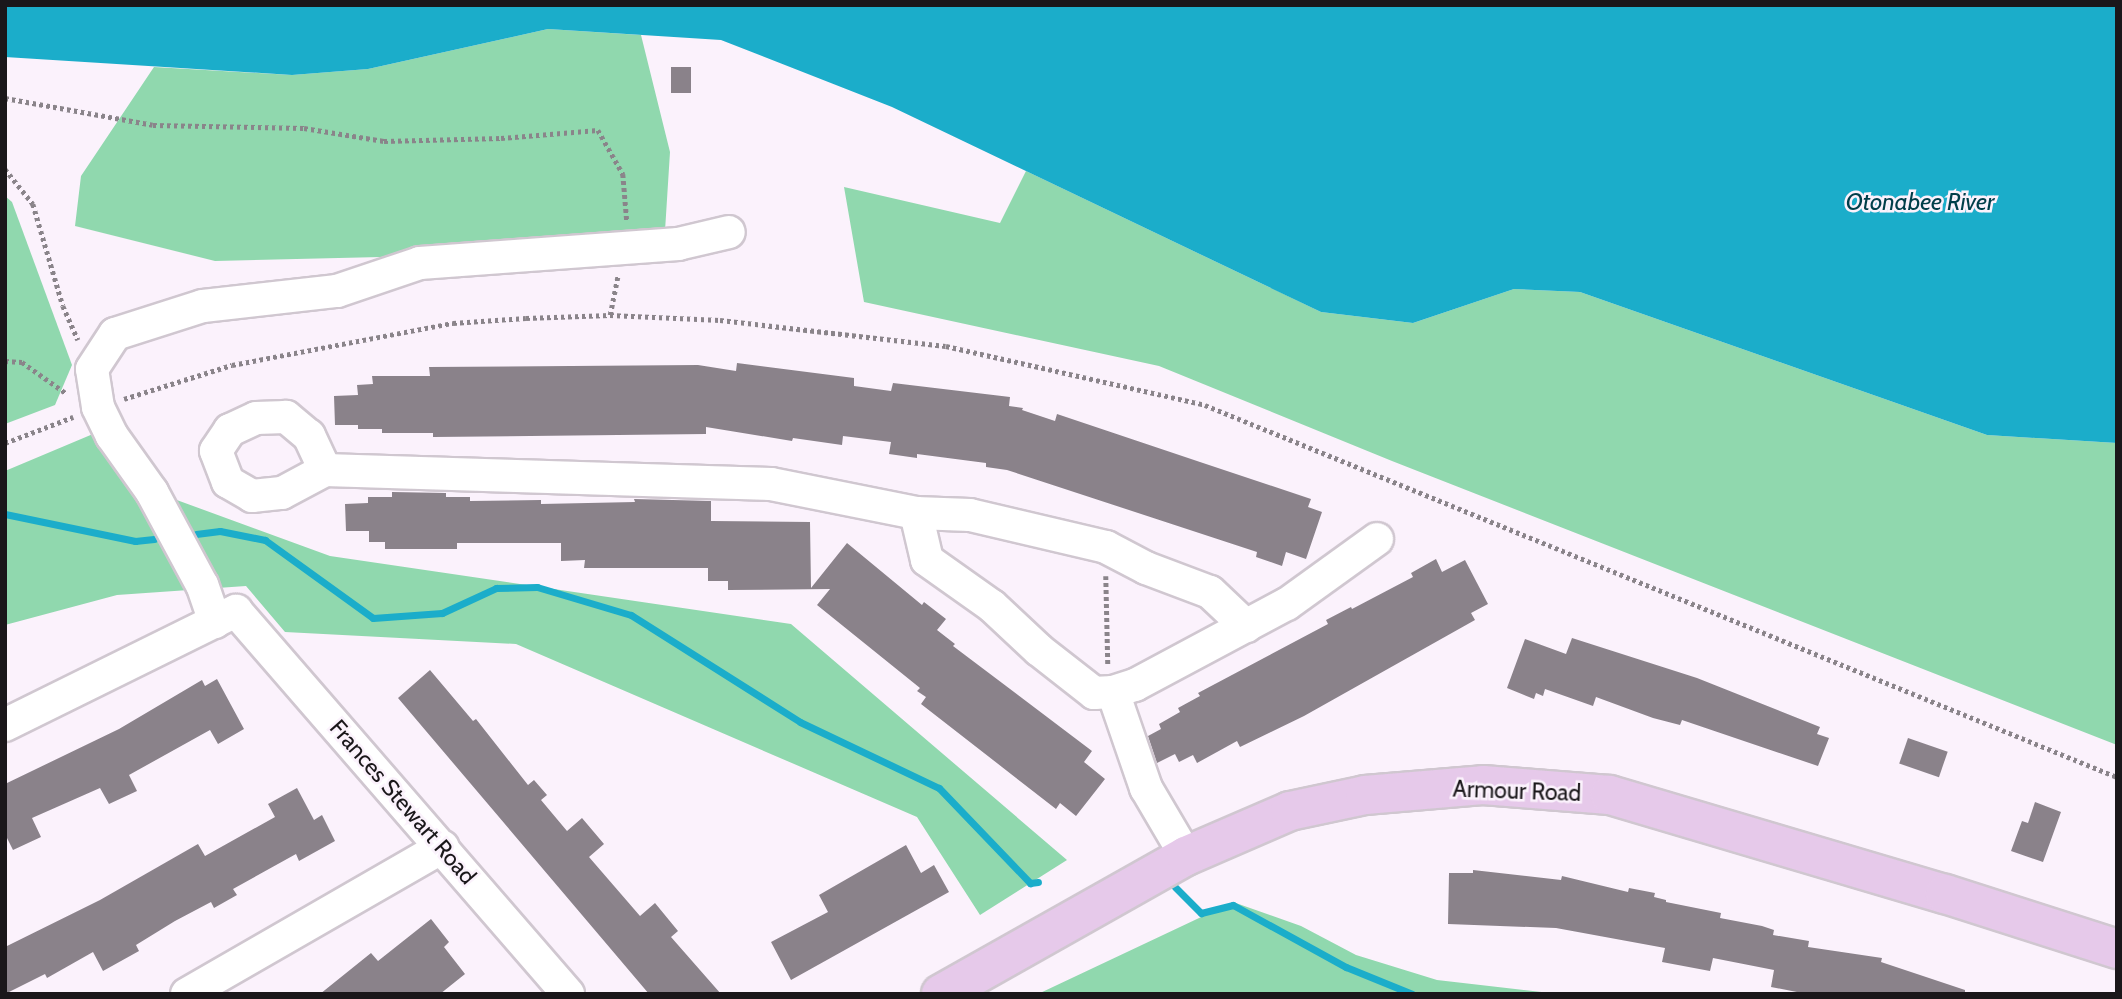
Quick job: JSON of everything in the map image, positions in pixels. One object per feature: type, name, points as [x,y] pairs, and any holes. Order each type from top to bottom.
[{"type":"main road","name":"Armour Road","points":[[941,994],[1186,856],[1290,811],[1365,795],[1483,785],[1610,795],[1945,894],[2117,949]]},
{"type":"street","points":[[5,725],[226,617],[202,585],[152,492],[93,409],[92,369],[115,334],[203,306],[337,291],[420,263],[678,244],[729,232]]},
{"type":"street","points":[[325,470],[771,484],[916,513],[970,515],[1106,547],[1146,568],[1210,592],[1246,626]]},
{"type":"street","points":[[916,513],[927,560],[992,606],[1039,650],[1094,693],[1113,692],[1135,685],[1287,604],[1377,539]]},
{"type":"street","name":"Frances Stewart Road","points":[[226,617],[443,847],[568,994]]},
{"type":"street","points":[[1113,692],[1146,788],[1186,856]]},
{"type":"street","points":[[187,994],[443,847]]},
{"type":"path","points":[[5,98],[153,125],[304,128],[384,141],[501,138],[598,130],[623,174],[627,220],[610,315]]},
{"type":"path","points":[[5,169],[33,204],[63,306],[92,369]]},
{"type":"path","points":[[5,443],[93,409],[232,366],[453,323],[610,315],[720,320],[946,345],[1205,405],[2117,777]]},
{"type":"path","points":[[5,361],[22,362],[93,409]]},
{"type":"path","points":[[1106,547],[1108,671],[1113,692]]},
{"type":"green space","points":[[548,29],[641,35],[670,152],[665,231],[381,257],[215,261],[75,226],[81,176],[154,67],[292,75],[368,69]]},
{"type":"green space","points":[[1026,171],[1321,312],[1413,323],[1514,289],[1580,292],[1987,435],[2117,443],[2117,745],[1392,461],[1159,366],[864,302],[844,187],[1000,223]]},
{"type":"green space","points":[[5,196],[12,202],[72,365],[55,405],[5,424]]},
{"type":"green space","points":[[112,426],[174,499],[330,556],[791,624],[1067,860],[980,915],[917,817],[516,644],[285,632],[246,586],[117,595],[5,625],[5,471]]},
{"type":"green space","points":[[1233,902],[1301,926],[1356,955],[1437,980],[1559,994],[1038,994]]},
{"type":"water","name":"Otonabee River","points":[[5,5],[2117,5],[2117,443],[1987,435],[1580,292],[1514,289],[1413,323],[1321,312],[892,107],[721,40],[548,29],[368,69],[292,75],[5,57]]},
{"type":"building","points":[[671,67],[691,67],[691,93],[671,93]]},
{"type":"building","points":[[737,363],[854,378],[854,386],[891,391],[893,383],[1010,397],[1009,406],[1023,408],[1022,410],[1055,421],[1057,414],[1311,499],[1308,507],[1322,512],[1306,559],[1286,552],[1282,566],[1256,557],[1257,552],[1007,470],[986,467],[986,463],[917,454],[917,458],[889,454],[891,442],[843,436],[842,445],[793,438],[792,441],[706,427],[706,434],[433,437],[433,433],[382,433],[382,429],[335,425],[334,396],[358,395],[357,385],[373,384],[372,376],[430,376],[429,367],[698,365],[736,371]]},
{"type":"building","points":[[392,492],[446,493],[446,497],[470,497],[470,501],[541,500],[541,504],[635,502],[634,499],[711,501],[711,521],[810,522],[811,588],[847,543],[922,605],[924,602],[946,619],[937,630],[955,644],[953,646],[1092,751],[1084,762],[1105,779],[1076,816],[1060,803],[1056,809],[921,704],[926,697],[917,691],[920,688],[817,605],[830,589],[728,590],[728,581],[708,581],[708,568],[584,568],[585,560],[561,561],[561,543],[457,543],[457,549],[385,549],[385,542],[369,542],[369,531],[346,531],[345,504],[368,503],[368,497],[392,497]]},
{"type":"building","points":[[1436,559],[1442,572],[1465,560],[1488,604],[1471,613],[1475,620],[1304,716],[1240,747],[1237,741],[1197,763],[1193,755],[1179,762],[1175,754],[1157,763],[1148,736],[1161,729],[1159,724],[1180,712],[1178,708],[1200,696],[1198,693],[1328,624],[1326,620],[1413,577],[1411,573]]},
{"type":"building","points":[[1572,638],[1697,678],[1820,727],[1817,734],[1829,738],[1818,766],[1682,720],[1680,725],[1653,718],[1596,697],[1593,706],[1545,689],[1543,696],[1536,693],[1534,699],[1507,688],[1525,639],[1566,654]]},
{"type":"building","points":[[430,670],[473,721],[476,719],[528,785],[534,780],[547,795],[541,800],[567,831],[582,818],[604,844],[589,857],[640,916],[655,903],[678,931],[671,937],[721,994],[649,994],[398,698]]},
{"type":"building","points":[[217,679],[244,729],[218,744],[210,730],[129,775],[137,791],[109,804],[100,788],[32,818],[41,837],[13,850],[5,834],[5,784],[119,729],[202,680],[205,686]]},
{"type":"building","points":[[1908,738],[1948,752],[1939,777],[1899,764]]},
{"type":"building","points":[[297,788],[314,820],[322,815],[335,841],[299,861],[296,854],[233,889],[237,895],[214,908],[211,902],[175,921],[136,945],[139,951],[103,971],[93,952],[47,978],[45,974],[5,994],[5,947],[100,900],[198,844],[205,856],[275,817],[268,804]]},
{"type":"building","points":[[2035,802],[2061,812],[2043,862],[2011,851],[2022,821],[2028,823]]},
{"type":"building","points":[[906,845],[921,873],[934,865],[949,892],[791,980],[771,942],[828,912],[819,895]]},
{"type":"building","points":[[1473,870],[1561,880],[1562,876],[1628,892],[1629,888],[1655,893],[1654,897],[1666,902],[1721,913],[1720,918],[1774,930],[1773,935],[1809,941],[1808,947],[1882,958],[1881,962],[1965,990],[1965,994],[1807,994],[1771,987],[1774,970],[1713,958],[1710,971],[1662,962],[1665,948],[1556,928],[1448,924],[1449,873],[1473,873]]},
{"type":"building","points":[[431,919],[449,942],[444,947],[465,974],[440,994],[320,994],[371,953],[378,961]]},
{"type":"waterway","points":[[5,514],[135,541],[154,539]]},
{"type":"waterway","points":[[196,534],[220,531],[265,540],[373,618],[442,613],[496,588],[537,587],[631,615],[800,722],[939,788],[1030,883],[1038,882]]},
{"type":"waterway","points":[[1175,887],[1201,913],[1233,905],[1346,967],[1412,994]]}]
